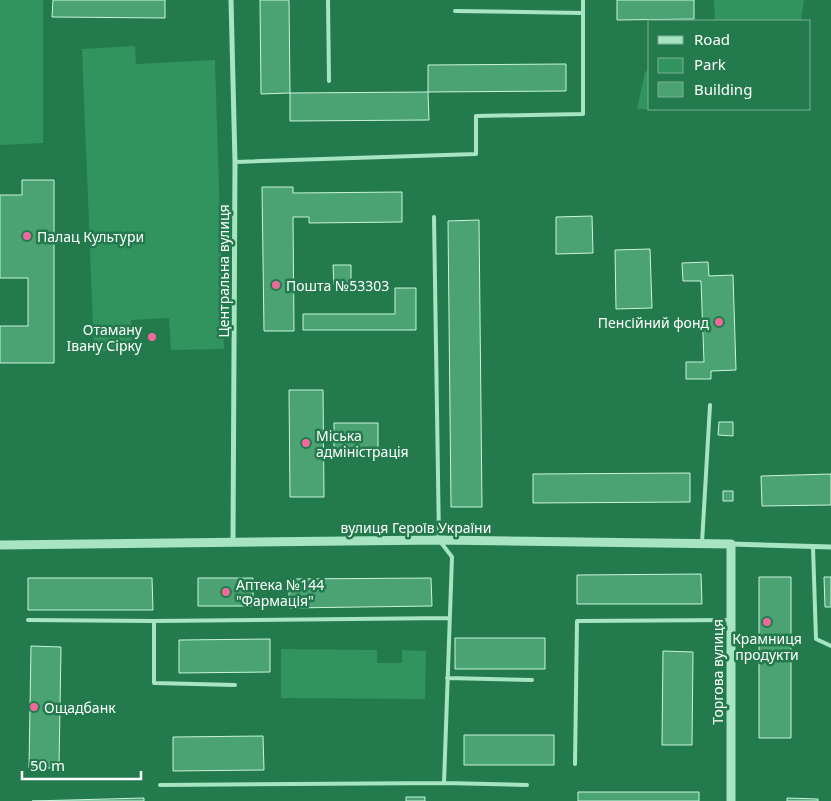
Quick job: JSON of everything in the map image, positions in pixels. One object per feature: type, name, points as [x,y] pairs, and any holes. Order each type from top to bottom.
[{"type":"street","name":"Центральна вулиця","points":[[230,0],[235,162],[233,542]]},
{"type":"street","name":"вулиця Героїв України","points":[[0,545],[439,540],[702,543],[813,548],[831,547]]},
{"type":"street","name":"Торгова вулиця","points":[[731,544],[731,801]]},
{"type":"lane","points":[[328,0],[329,81]]},
{"type":"lane","points":[[235,162],[476,154],[476,116],[583,114],[583,0]]},
{"type":"lane","points":[[455,11],[583,13]]},
{"type":"lane","points":[[434,216],[439,540],[452,557],[444,783]]},
{"type":"lane","points":[[702,543],[710,405]]},
{"type":"lane","points":[[813,548],[816,639],[831,646]]},
{"type":"lane","points":[[28,620],[154,621],[449,618]]},
{"type":"lane","points":[[575,764],[577,621],[730,620]]},
{"type":"lane","points":[[154,621],[154,683],[235,685]]},
{"type":"lane","points":[[447,678],[532,680]]},
{"type":"lane","points":[[160,785],[444,783],[527,785]]},
{"type":"green space","points":[[0,0],[43,0],[43,143],[0,145]]},
{"type":"green space","points":[[714,0],[804,0],[801,20],[715,20]]},
{"type":"green space","points":[[135,46],[136,64],[215,60],[224,349],[171,350],[169,318],[131,320],[132,351],[94,351],[82,49]]},
{"type":"green space","points":[[648,70],[648,109],[637,109],[645,72]]},
{"type":"green space","points":[[281,649],[377,650],[377,663],[402,663],[402,650],[426,651],[425,699],[281,698]]},
{"type":"building","points":[[53,0],[165,0],[165,18],[52,17]]},
{"type":"building","points":[[260,0],[289,0],[290,93],[261,94]]},
{"type":"building","points":[[617,0],[694,0],[694,19],[617,20]]},
{"type":"building","points":[[566,64],[566,91],[428,92],[428,65]]},
{"type":"building","points":[[428,92],[429,120],[290,121],[290,93]]},
{"type":"building","name":"Палац Культури","points":[[22,180],[54,180],[54,363],[0,363],[0,326],[28,326],[28,278],[0,278],[0,195],[22,195]]},
{"type":"building","points":[[262,187],[293,187],[293,193],[402,192],[402,222],[309,223],[309,217],[293,217],[294,331],[264,331]]},
{"type":"building","points":[[592,216],[593,253],[556,254],[556,217]]},
{"type":"building","points":[[479,220],[482,507],[451,507],[448,221]]},
{"type":"building","points":[[650,249],[652,308],[616,309],[615,250]]},
{"type":"building","name":"Пенсійний фонд","points":[[708,262],[709,276],[733,275],[736,370],[711,371],[711,379],[686,379],[686,362],[704,362],[701,281],[683,281],[682,263]]},
{"type":"building","points":[[333,265],[351,265],[351,285],[334,285]]},
{"type":"building","points":[[395,288],[416,288],[416,330],[303,330],[303,314],[395,314]]},
{"type":"building","name":"Мiська адмiнicтрацiя","points":[[289,390],[323,390],[324,497],[290,497]]},
{"type":"building","points":[[719,422],[733,422],[733,436],[718,435]]},
{"type":"building","points":[[334,423],[378,423],[378,456],[334,456]]},
{"type":"building","points":[[690,473],[690,502],[533,503],[533,474]]},
{"type":"building","points":[[831,474],[831,505],[762,506],[761,476]]},
{"type":"building","points":[[723,491],[733,491],[733,501],[723,501]]},
{"type":"building","points":[[701,574],[702,604],[577,604],[577,575]]},
{"type":"building","points":[[759,577],[791,577],[791,738],[759,738]]},
{"type":"building","points":[[824,577],[831,577],[831,607],[825,607]]},
{"type":"building","points":[[28,578],[152,578],[153,610],[28,610]]},
{"type":"building","name":"Аптека №144 \"Фармація\"","points":[[198,578],[253,578],[253,606],[198,606]]},
{"type":"building","points":[[431,578],[432,606],[289,608],[289,579]]},
{"type":"building","points":[[455,638],[545,638],[545,669],[455,669]]},
{"type":"building","points":[[270,639],[270,672],[179,673],[179,640]]},
{"type":"building","points":[[31,646],[61,647],[59,768],[29,768]]},
{"type":"building","points":[[663,651],[693,652],[692,745],[662,745]]},
{"type":"building","points":[[464,735],[554,735],[554,765],[464,765]]},
{"type":"building","points":[[263,736],[264,770],[173,771],[173,737]]},
{"type":"building","points":[[578,792],[699,792],[699,801],[578,801]]},
{"type":"building","points":[[406,797],[425,797],[425,801],[406,801]]},
{"type":"building","points":[[144,798],[144,801],[32,801]]},
{"type":"building","points":[[787,798],[818,799],[818,801],[787,801]]},
{"type":"place","name":"Палац Культури","points":[[27,236]]},
{"type":"place","name":"Пошта №53303","points":[[276,285]]},
{"type":"place","name":"Пенсійний фонд","points":[[719,322]]},
{"type":"place","name":"Отаману Iвану Сiрку","points":[[152,337]]},
{"type":"place","name":"Мiська адмiнicтрацiя","points":[[306,443]]},
{"type":"place","name":"Аптека №144 \"Фармація\"","points":[[226,592]]},
{"type":"place","name":"Крамниця продукти","points":[[767,622]]},
{"type":"place","name":"Ощадбанк","points":[[34,707]]}]
